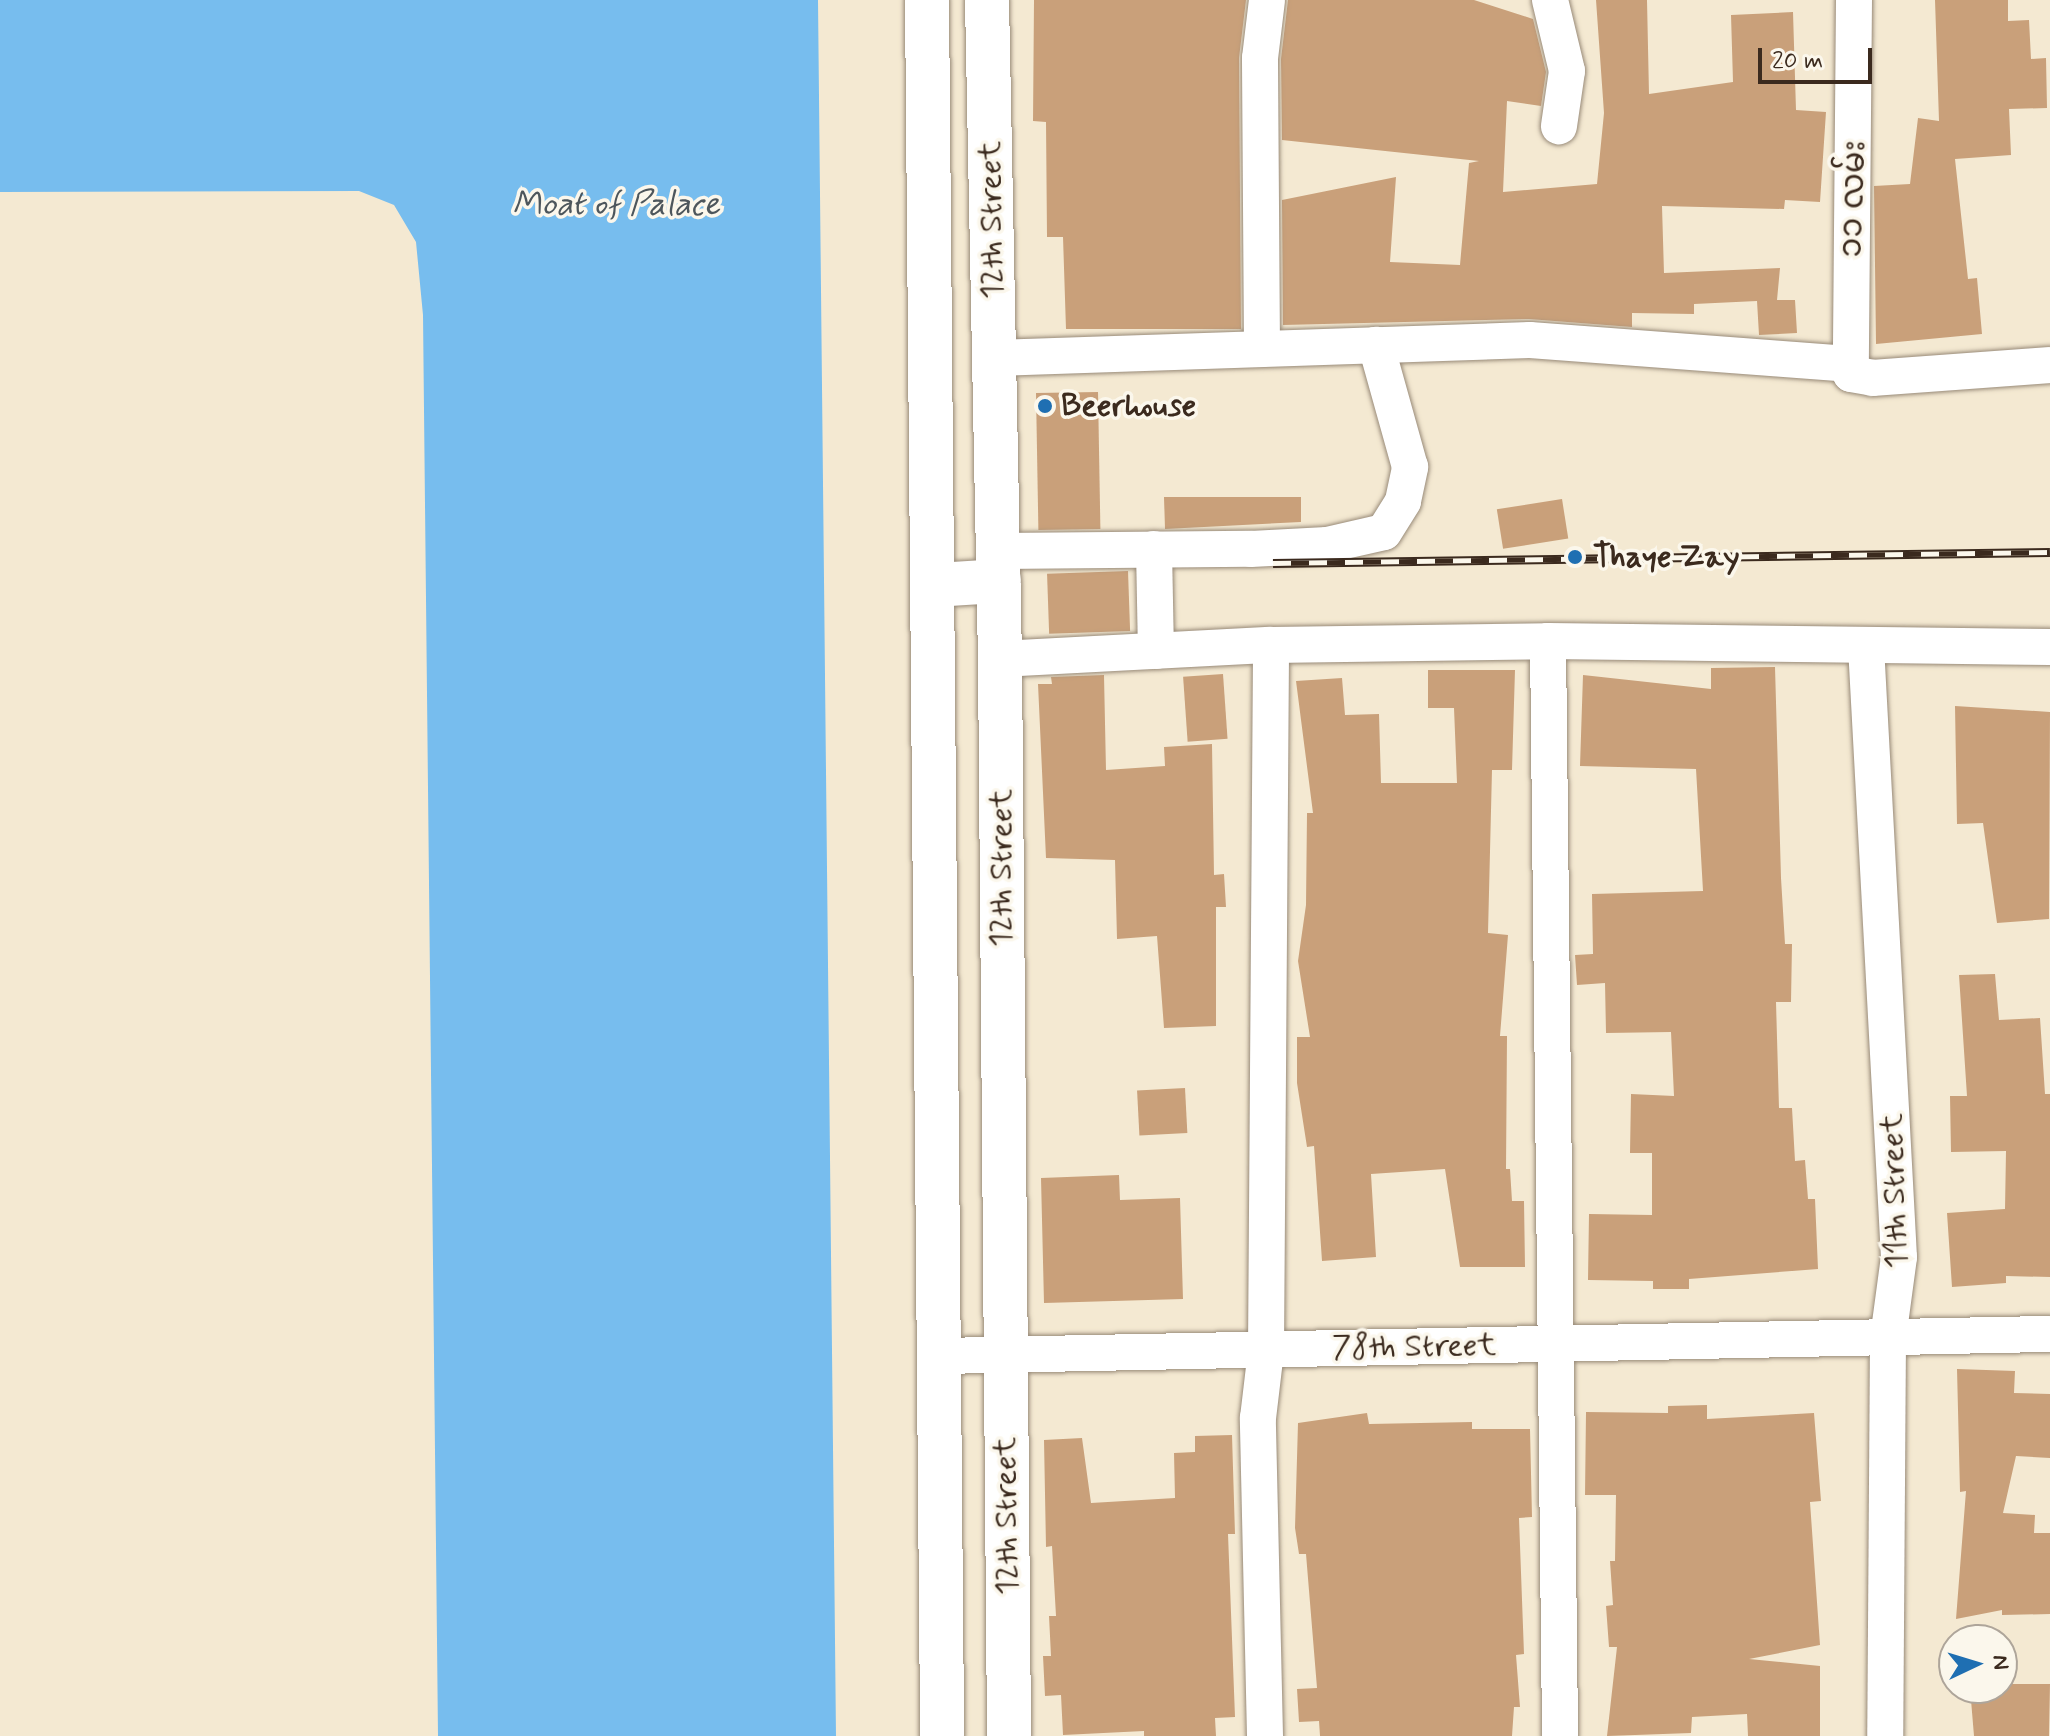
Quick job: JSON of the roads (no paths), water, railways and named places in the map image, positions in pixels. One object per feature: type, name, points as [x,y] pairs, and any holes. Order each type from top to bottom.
[{"type":"main road","name":"12th Street","points":[[927,0],[935,585],[942,1736]]},
{"type":"main road","name":"12th Street","points":[[987,0],[999,566],[1009,1736]]},
{"type":"main road","points":[[935,585],[999,566]]},
{"type":"street","points":[[1262,349],[1258,151],[1267,0]]},
{"type":"street","points":[[1550,0],[1567,71],[1559,126]]},
{"type":"street","name":"၁၁ လမ်း","points":[[1854,0],[1860,371]]},
{"type":"street","points":[[995,358],[1530,340],[1860,371],[2050,365]]},
{"type":"street","points":[[999,566],[1154,549],[1327,545],[1384,532],[1403,501],[1410,467],[1376,345]]},
{"type":"street","points":[[1154,549],[1156,651]]},
{"type":"street","points":[[1000,659],[1271,645],[1548,641],[2050,647]]},
{"type":"street","points":[[1548,641],[1559,1344],[1560,1736]]},
{"type":"street","points":[[1265,1736],[1258,1418],[1266,1351],[1271,645]]},
{"type":"street","name":"11th Street","points":[[1866,646],[1899,1257],[1888,1338],[1885,1736]]},
{"type":"street","name":"78th Street","points":[[940,1356],[1005,1352],[1266,1351],[2050,1334]]},
{"type":"water","name":"Moat of Palace","points":[[0,0],[818,0],[836,1736],[438,1736],[423,315],[416,242],[394,205],[359,191],[0,192]]},
{"type":"railway","points":[[1273,563],[2050,552]]},
{"type":"place","name":"Beerhouse","points":[[1045,406]]},
{"type":"place","name":"Thaye Zay","points":[[1575,557]]}]
